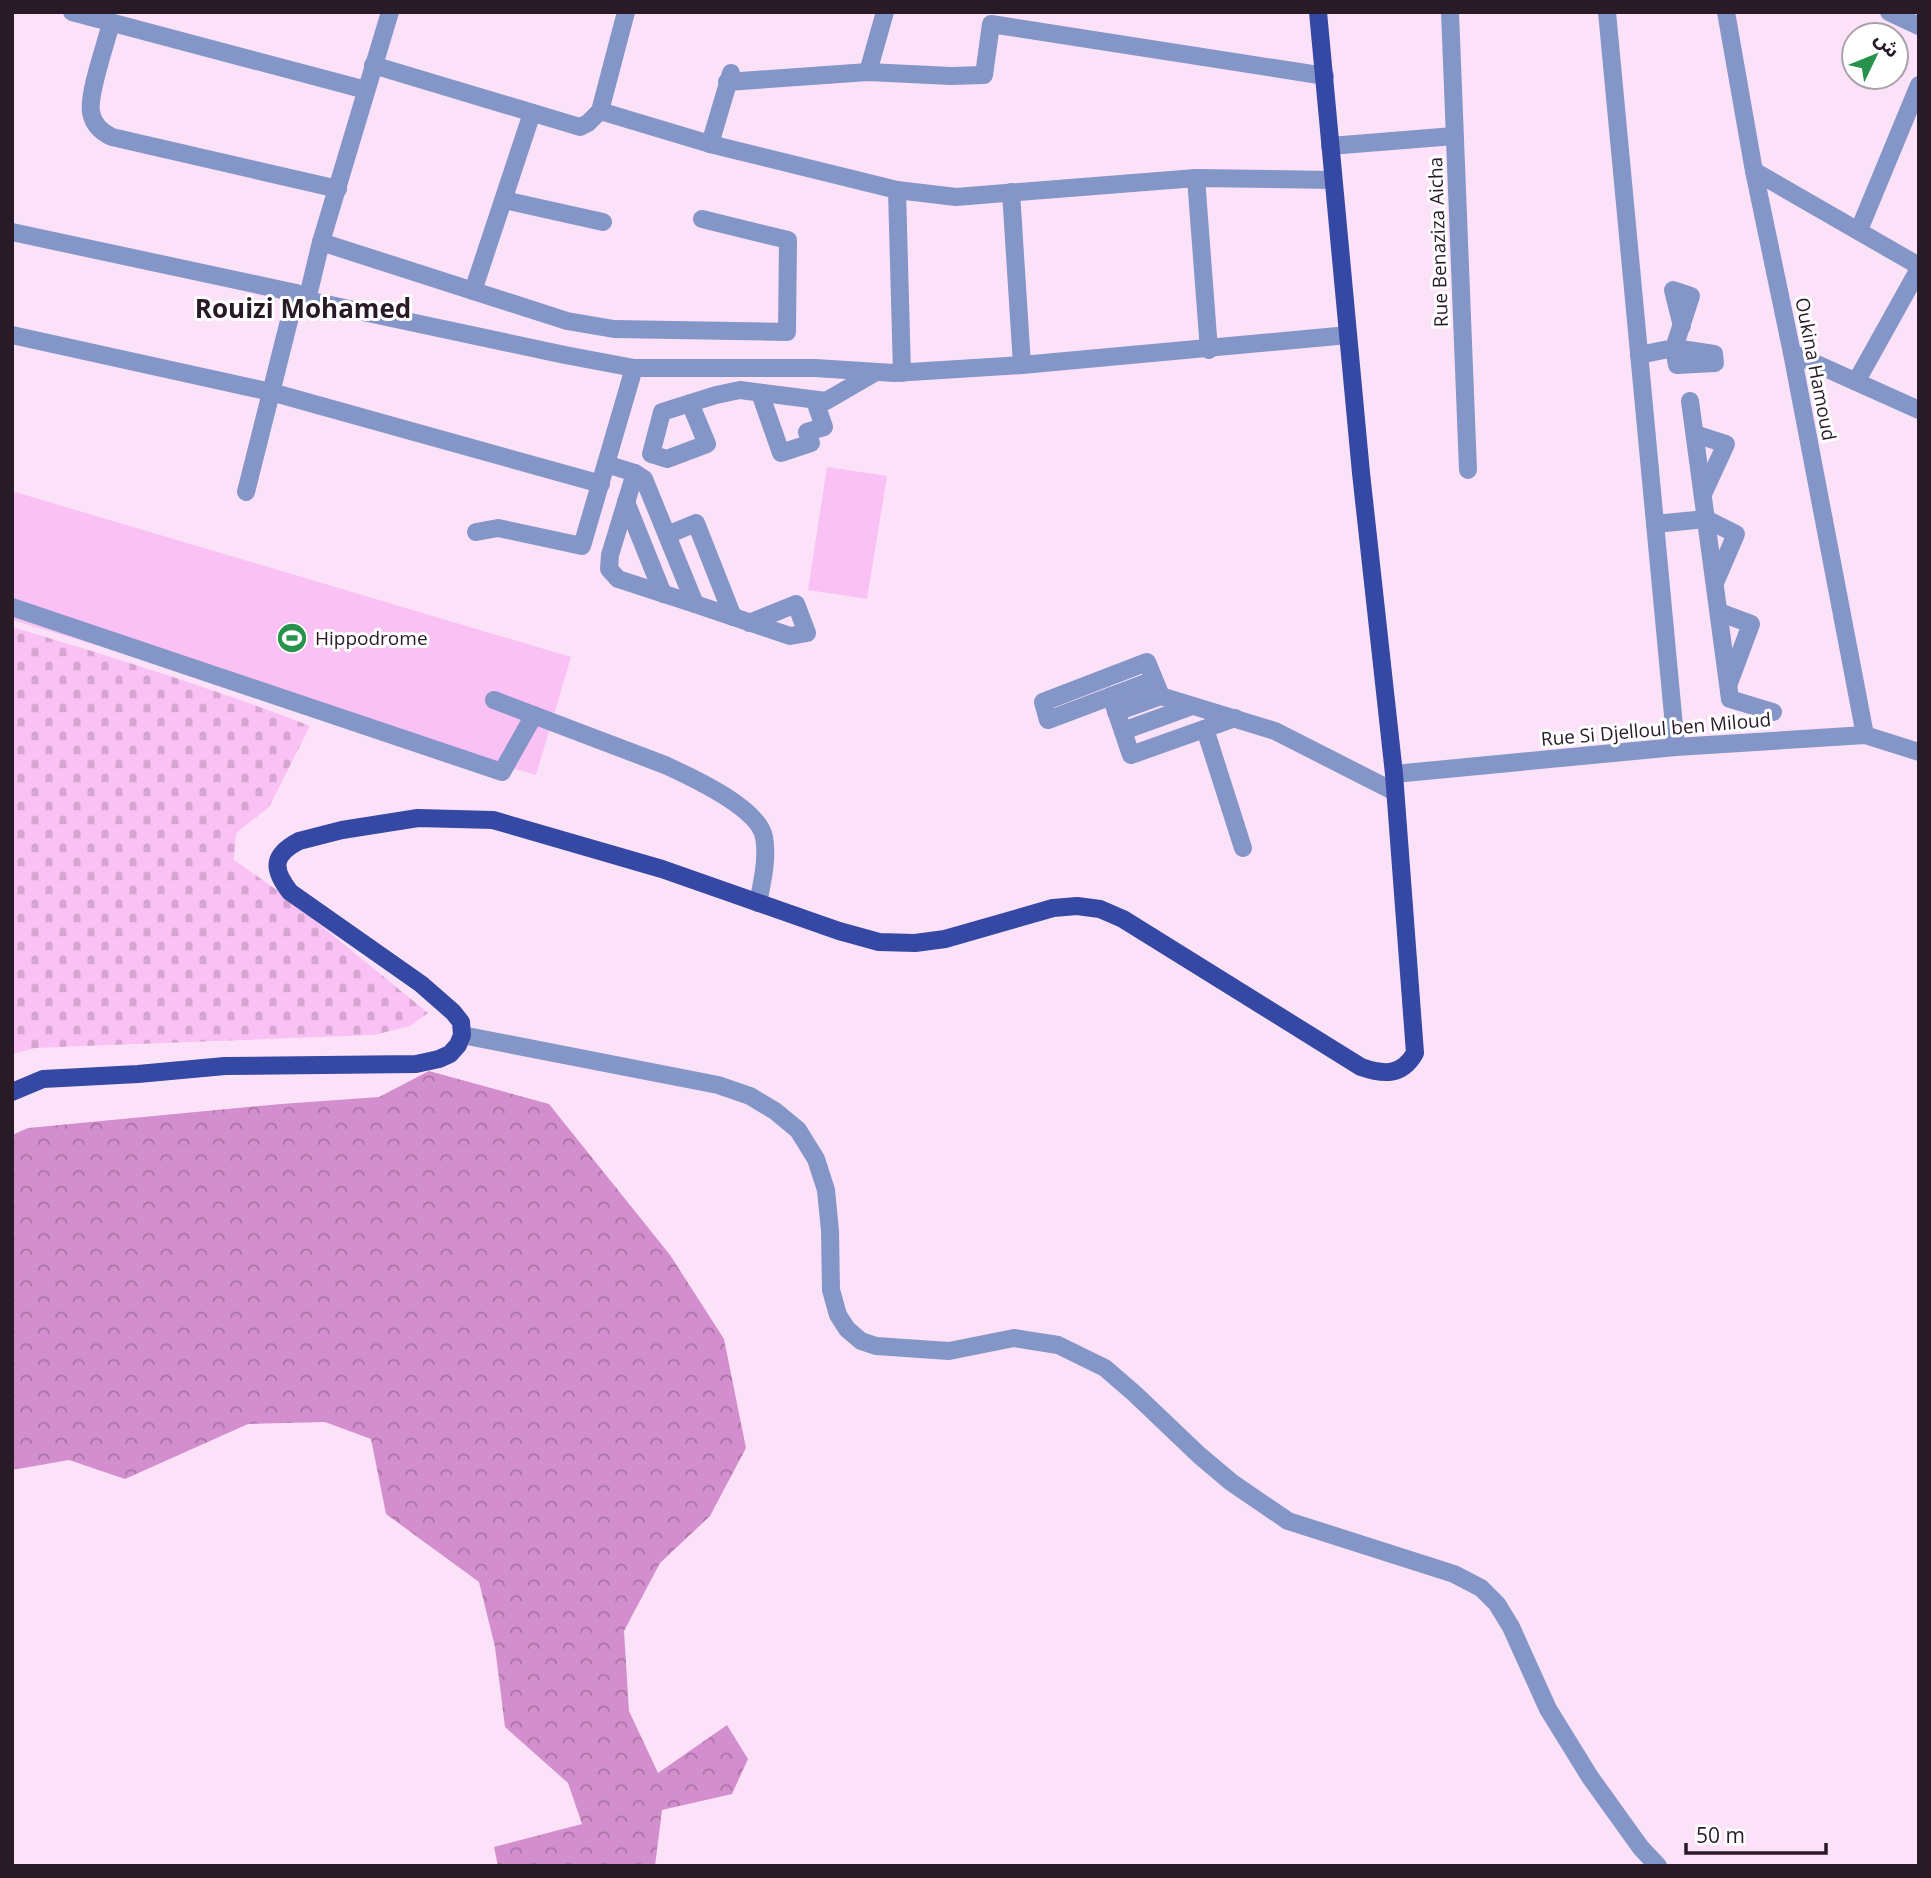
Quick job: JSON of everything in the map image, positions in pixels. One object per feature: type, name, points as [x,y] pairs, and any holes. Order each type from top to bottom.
[{"type":"main road","points":[[12,1092],[43,1079],[225,1066],[416,1064],[450,1054],[462,1035],[461,1022],[453,1012],[421,984],[290,892],[281,880],[277,866],[279,855],[286,847],[310,838],[384,822],[445,817],[493,820],[662,869],[839,931],[879,942],[915,943],[945,939],[1053,908],[1077,906],[1100,909],[1123,919],[1333,1047],[1361,1067],[1378,1073],[1395,1071],[1408,1065],[1415,1053],[1394,774],[1362,487],[1318,12]]},
{"type":"street","points":[[72,12],[366,90]]},
{"type":"street","points":[[246,492],[271,392],[338,189],[390,12]]},
{"type":"street","points":[[373,65],[580,127],[600,111],[625,12]]},
{"type":"street","points":[[868,72],[885,12]]},
{"type":"street","name":"Rue Benaziza Aicha","points":[[1450,12],[1468,470]]},
{"type":"street","points":[[1607,12],[1676,747]]},
{"type":"street","name":"Oukina Hamoud","points":[[1726,12],[1754,172],[1865,735]]},
{"type":"street","points":[[1889,12],[1919,26]]},
{"type":"street","points":[[111,23],[91,101],[93,119],[104,133],[338,189]]},
{"type":"street","points":[[710,144],[730,76],[868,72],[984,75],[991,24],[1325,76]]},
{"type":"street","points":[[1859,230],[1919,85]]},
{"type":"street","points":[[600,111],[710,144],[897,190],[956,197],[1196,178],[1333,180]]},
{"type":"street","points":[[473,291],[532,113]]},
{"type":"street","points":[[1330,146],[1454,136]]},
{"type":"street","points":[[1754,172],[1859,230],[1919,267],[1856,382]]},
{"type":"street","points":[[1196,178],[1209,350]]},
{"type":"street","points":[[897,190],[902,373]]},
{"type":"street","points":[[1011,192],[1022,365]]},
{"type":"street","points":[[504,200],[603,222]]},
{"type":"street","points":[[321,242],[567,321],[598,328],[788,331],[788,240],[702,219]]},
{"type":"street","points":[[12,232],[634,368],[815,368],[902,373],[1209,350],[1348,335]]},
{"type":"street","points":[[1639,355],[1674,348],[1682,326]]},
{"type":"street","points":[[12,335],[271,392],[601,484]]},
{"type":"street","points":[[1792,354],[1919,410]]},
{"type":"street","points":[[476,532],[498,528],[582,547],[634,368]]},
{"type":"street","points":[[690,403],[716,394],[740,390],[826,401],[876,372]]},
{"type":"street","points":[[760,393],[781,453],[811,443],[807,432],[824,426],[815,401]]},
{"type":"street","points":[[1690,401],[1730,699],[1773,712]]},
{"type":"street","points":[[1695,434],[1726,444],[1703,494]]},
{"type":"street","points":[[606,464],[635,473],[644,479],[695,604]]},
{"type":"street","points":[[635,473],[610,555],[609,569],[618,579],[741,620],[696,523],[667,535]]},
{"type":"street","points":[[626,502],[663,594]]},
{"type":"street","points":[[1655,524],[1706,519],[1736,534],[1715,583]]},
{"type":"street","points":[[12,607],[502,772],[534,715]]},
{"type":"street","points":[[1719,612],[1751,624],[1728,685]]},
{"type":"street","points":[[1157,688],[1113,704],[1048,720],[1043,702],[1147,662],[1157,688],[1192,706],[1275,731],[1395,792]]},
{"type":"street","points":[[494,700],[665,765],[712,790],[754,819],[764,836],[763,879],[758,903]]},
{"type":"street","points":[[1113,704],[1131,755],[1235,718]]},
{"type":"street","points":[[1124,731],[1192,706]]},
{"type":"street","points":[[1205,729],[1243,848]]},
{"type":"street","name":"Rue Si Djelloul ben Miloud","points":[[1394,774],[1676,747],[1865,735],[1919,752]]},
{"type":"street","points":[[462,1035],[718,1084],[750,1096],[775,1111],[798,1130],[817,1159],[826,1190],[831,1290],[838,1315],[847,1329],[861,1340],[876,1346],[949,1351],[1014,1338],[1058,1345],[1104,1368],[1136,1394],[1210,1464],[1288,1521],[1454,1574],[1481,1588],[1497,1604],[1511,1627],[1548,1709],[1590,1777],[1641,1848],[1658,1866]]},
{"type":"green space","points":[[827,467],[887,476],[867,599],[808,590]]},
{"type":"green space","name":"Hippodrome","points":[[12,491],[571,657],[536,775],[12,620]]},
{"type":"green space","points":[[12,627],[162,674],[310,726],[269,807],[236,833],[234,860],[281,893],[428,1013],[410,1026],[374,1035],[35,1048],[12,1054]]},
{"type":"green space","points":[[429,1071],[549,1104],[670,1255],[724,1339],[746,1448],[710,1516],[660,1563],[624,1631],[629,1711],[658,1773],[727,1725],[748,1759],[732,1794],[662,1810],[655,1866],[498,1866],[494,1847],[582,1824],[568,1783],[505,1727],[495,1647],[479,1582],[386,1514],[371,1439],[325,1422],[248,1424],[125,1479],[69,1460],[12,1470],[12,1135],[28,1128],[379,1097]]},
{"type":"place","name":"Hippodrome","points":[[292,638]]},
{"type":"district","name":"Rouizi Mohamed","points":[[303,309]]}]
